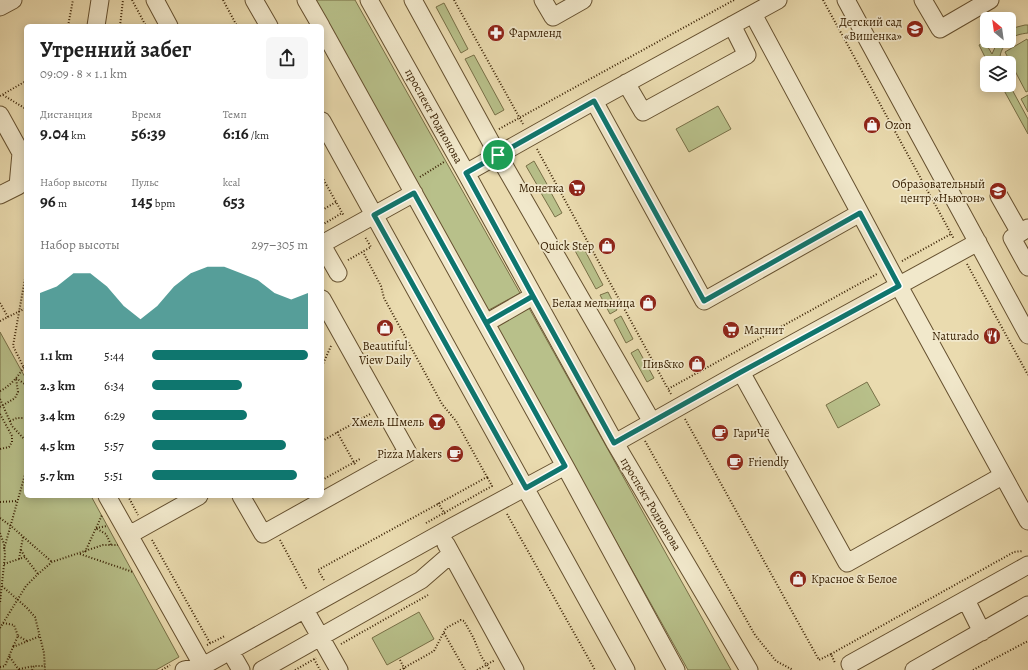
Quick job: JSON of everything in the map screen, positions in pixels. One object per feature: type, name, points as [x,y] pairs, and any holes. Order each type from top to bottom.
[{"type":"street","points":[[0,7],[13,0]]},
{"type":"street","points":[[96,24],[100,0]]},
{"type":"street","points":[[155,0],[168,24]]},
{"type":"street","points":[[254,0],[268,24]]},
{"type":"street","points":[[306,0],[319,24]]},
{"type":"street","name":"проспект Родионова","points":[[369,0],[614,443],[749,670]]},
{"type":"street","points":[[413,0],[646,426]]},
{"type":"street","points":[[543,0],[552,17],[583,0]]},
{"type":"street","points":[[466,173],[776,0]]},
{"type":"street","points":[[846,0],[1028,335]]},
{"type":"street","points":[[923,0],[940,29],[990,0]]},
{"type":"street","points":[[753,14],[1002,476],[1028,521]]},
{"type":"street","points":[[626,83],[643,112],[740,59],[747,55],[732,25]]},
{"type":"street","points":[[324,32],[565,466],[676,670]]},
{"type":"street","points":[[594,101],[704,301],[860,213]]},
{"type":"street","points":[[0,115],[21,153],[18,186],[0,195]]},
{"type":"street","points":[[324,125],[626,670]]},
{"type":"street","points":[[324,244],[414,193]]},
{"type":"street","points":[[999,196],[1024,230],[1012,238],[1028,267]]},
{"type":"street","points":[[614,443],[978,242]]},
{"type":"street","points":[[324,248],[338,273]]},
{"type":"street","points":[[486,323],[533,296]]},
{"type":"street","points":[[242,498],[262,534],[408,453],[324,303]]},
{"type":"street","points":[[741,372],[847,562],[1002,476]]},
{"type":"street","points":[[179,666],[201,663],[230,651],[305,610],[445,525],[526,488],[565,466]]},
{"type":"street","points":[[108,498],[201,663]]},
{"type":"street","points":[[132,540],[145,527],[196,498]]},
{"type":"street","points":[[445,525],[451,554],[515,670]]},
{"type":"street","points":[[262,670],[321,649],[421,580],[451,554]]},
{"type":"street","points":[[850,664],[1028,566]]},
{"type":"street","points":[[966,600],[982,632]]},
{"type":"street","points":[[914,670],[1028,605]]},
{"type":"street","points":[[305,610],[321,649],[339,670]]},
{"type":"street","points":[[230,651],[241,670]]},
{"type":"path","points":[[68,24],[73,0]]},
{"type":"path","points":[[120,24],[123,0]]},
{"type":"path","points":[[132,0],[145,24]]},
{"type":"path","points":[[223,0],[236,24]]},
{"type":"path","points":[[454,0],[668,388]]},
{"type":"path","points":[[520,118],[734,0]]},
{"type":"path","points":[[823,0],[1028,375]]},
{"type":"path","points":[[1,95],[24,82]]},
{"type":"path","points":[[1,95],[24,108]]},
{"type":"path","points":[[324,209],[336,202]]},
{"type":"path","points":[[324,224],[342,213]]},
{"type":"path","points":[[0,391],[7,388],[24,367],[13,346],[24,284]]},
{"type":"path","points":[[0,303],[8,317]]},
{"type":"path","points":[[0,321],[24,309]]},
{"type":"path","points":[[324,362],[332,344],[344,338]]},
{"type":"path","points":[[16,378],[24,384]]},
{"type":"path","points":[[0,407],[14,398],[18,392],[16,378]]},
{"type":"path","points":[[0,399],[12,426],[24,439]]},
{"type":"path","points":[[324,440],[382,407]]},
{"type":"path","points":[[0,414],[12,436],[12,442],[9,447],[0,449]]},
{"type":"path","points":[[10,421],[17,418],[24,418]]},
{"type":"path","points":[[646,426],[755,635],[776,661],[793,670]]},
{"type":"path","points":[[338,432],[363,478]]},
{"type":"path","points":[[324,479],[360,459]]},
{"type":"path","points":[[424,524],[445,525],[492,486],[487,477]]},
{"type":"path","points":[[4,549],[24,478]]},
{"type":"path","points":[[85,552],[108,498]]},
{"type":"path","points":[[129,498],[210,643]]},
{"type":"path","points":[[0,502],[18,501]]},
{"type":"path","points":[[438,503],[445,525]]},
{"type":"path","points":[[504,509],[595,670]]},
{"type":"path","points":[[0,518],[52,562]]},
{"type":"path","points":[[96,528],[106,534],[111,545]]},
{"type":"path","points":[[0,533],[4,544],[4,564],[0,603]]},
{"type":"path","points":[[277,534],[307,590],[301,593]]},
{"type":"path","points":[[19,559],[23,537]]},
{"type":"path","points":[[0,628],[26,586],[52,562],[103,545],[111,545],[132,540]]},
{"type":"path","points":[[20,550],[38,574]]},
{"type":"path","points":[[831,654],[1014,552],[1028,550]]},
{"type":"path","points":[[80,553],[153,578]]},
{"type":"path","points":[[4,564],[25,557]]},
{"type":"path","points":[[2,586],[35,617],[44,653],[45,670]]},
{"type":"path","points":[[295,670],[321,649],[428,595]]},
{"type":"path","points":[[400,670],[405,669],[434,651],[446,628],[462,620],[473,637],[481,656],[490,670]]},
{"type":"path","points":[[3,623],[14,625],[18,636],[27,641]]},
{"type":"path","points":[[444,632],[465,670]]},
{"type":"path","points":[[201,663],[210,643],[229,634]]},
{"type":"path","points":[[0,667],[5,666],[18,636]]},
{"type":"path","points":[[13,647],[40,636]]},
{"type":"path","points":[[974,670],[1028,641]]},
{"type":"path","points":[[320,670],[321,649]]},
{"type":"path","points":[[477,670],[506,654]]},
{"type":"path","points":[[9,656],[19,670],[34,666],[45,666]]},
{"type":"path","points":[[400,660],[405,669]]},
{"type":"path","points":[[32,670],[34,666]]},
{"type":"path","points":[[162,670],[179,666]]},
{"type":"green space","points":[[313,0],[355,0],[520,293],[487,311]]},
{"type":"green space","points":[[444,3],[468,49],[461,53],[436,7]]},
{"type":"green space","points":[[1028,25],[1028,33],[1016,36],[1017,27]]},
{"type":"green space","points":[[1027,39],[1028,41],[1028,91],[1026,92],[1016,73],[1016,56],[1007,56],[1005,52],[1012,48],[1016,48],[1016,46]]},
{"type":"green space","points":[[980,48],[988,48],[992,54],[995,48],[1003,48],[1000,56],[984,56]]},
{"type":"green space","points":[[474,55],[504,110],[495,115],[465,59]]},
{"type":"green space","points":[[1005,92],[1013,92],[1028,119],[1028,134]]},
{"type":"green space","points":[[1028,95],[1028,112],[1021,99]]},
{"type":"green space","points":[[718,106],[731,129],[689,152],[676,129]]},
{"type":"green space","points":[[534,161],[548,186],[540,190],[526,166]]},
{"type":"green space","points":[[549,189],[562,213],[555,217],[541,193]]},
{"type":"green space","points":[[581,243],[603,285],[596,289],[573,247]]},
{"type":"green space","points":[[608,292],[617,310],[610,314],[600,295]]},
{"type":"green space","points":[[529,308],[731,670],[688,670],[496,327]]},
{"type":"green space","points":[[621,316],[633,339],[626,343],[614,320]]},
{"type":"green space","points":[[0,332],[24,375],[24,498],[92,498],[179,657],[156,670],[0,670]]},
{"type":"green space","points":[[638,349],[654,378],[647,382],[631,353]]},
{"type":"green space","points":[[867,382],[880,405],[838,428],[826,405]]},
{"type":"green space","points":[[419,612],[434,639],[387,665],[372,638]]},
{"type":"place","name":"Детский сад «Вишенка»","points":[[915,29]]},
{"type":"place","name":"Фармленд","points":[[496,33]]},
{"type":"place","name":"Ozon","points":[[872,125]]},
{"type":"place","name":"Монетка","points":[[577,188]]},
{"type":"place","name":"Образовательный центр «Ньютон»","points":[[998,191]]},
{"type":"place","name":"Quick Step","points":[[607,246]]},
{"type":"place","name":"Белая мельница","points":[[648,303]]},
{"type":"place","name":"Beautiful View Daily","points":[[385,328]]},
{"type":"place","name":"Магнит","points":[[731,330]]},
{"type":"place","name":"Naturado","points":[[992,336]]},
{"type":"place","name":"Пив&ко","points":[[697,364]]},
{"type":"place","name":"Хмель Шмель","points":[[437,422]]},
{"type":"place","name":"ГариЧё","points":[[720,433]]},
{"type":"place","name":"Pizza Makers","points":[[455,454]]},
{"type":"place","name":"Friendly","points":[[735,462]]},
{"type":"place","name":"Красное & Белое","points":[[798,579]]},
{"type":"route","points":[[498,155],[466,173],[533,296],[486,323],[414,193],[374,215],[526,488],[565,466],[486,323],[533,296],[614,443],[899,286],[860,213],[704,301],[594,101],[498,155]]}]
